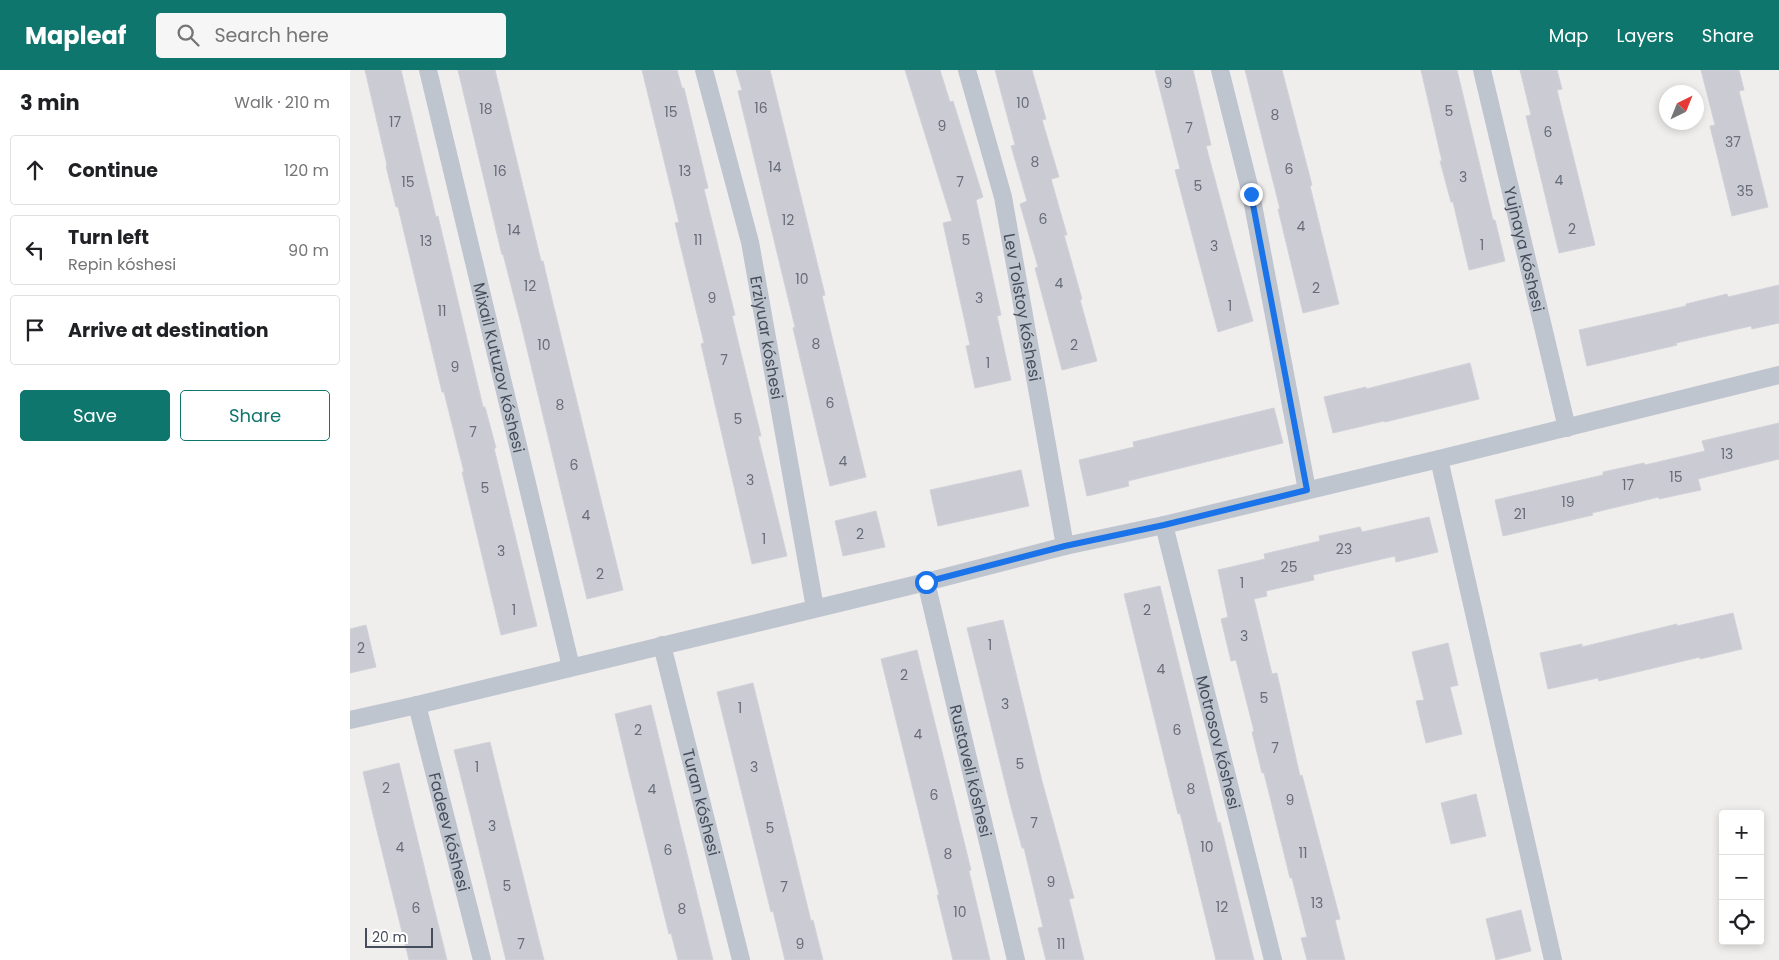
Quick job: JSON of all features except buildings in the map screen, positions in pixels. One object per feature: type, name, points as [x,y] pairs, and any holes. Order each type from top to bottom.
[{"type":"street","name":"Mixail Kutuzov kóshesi","points":[[428,70],[571,667]]},
{"type":"street","name":"Erziyuar kóshesi","points":[[704,70],[750,242],[816,608]]},
{"type":"street","name":"Lev Tolstoy kóshesi","points":[[967,70],[1003,198],[1065,546]]},
{"type":"street","points":[[1220,70],[1251,194],[1307,490]]},
{"type":"street","name":"Yujnaya kóshesi","points":[[1482,70],[1567,428]]},
{"type":"street","points":[[350,720],[926,582],[1065,546],[1164,525],[1779,376]]},
{"type":"street","points":[[1439,459],[1553,960]]},
{"type":"street","name":"Motrosov kóshesi","points":[[1164,525],[1273,960]]},
{"type":"street","name":"Rustaveli kóshesi","points":[[926,582],[1016,960]]},
{"type":"street","name":"Turan kóshesi","points":[[662,645],[741,960]]},
{"type":"street","name":"Fadeev kóshesi","points":[[417,705],[482,960]]},
{"type":"route","points":[[926,582],[1065,546],[1164,525],[1307,490],[1251,194]]}]
